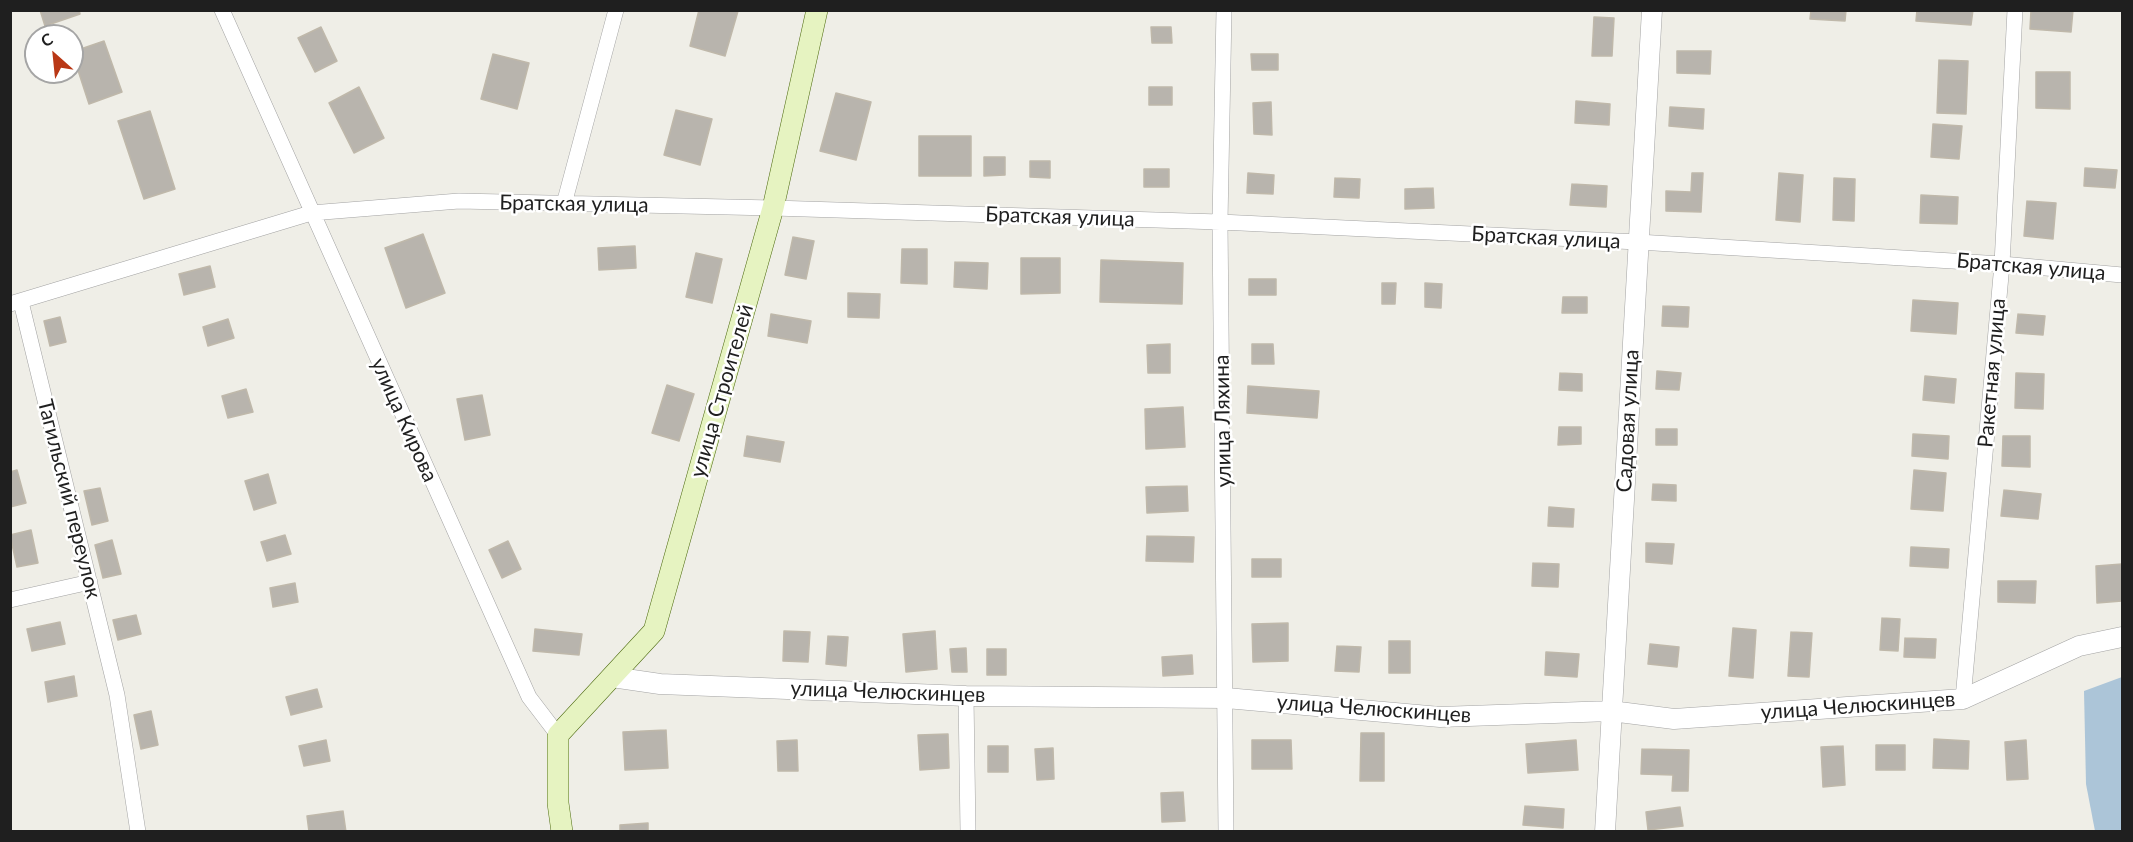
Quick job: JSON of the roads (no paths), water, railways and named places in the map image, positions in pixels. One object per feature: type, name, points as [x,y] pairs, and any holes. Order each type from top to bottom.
[{"type":"main road","name":"улица Строителей","points":[[558,735],[654,631],[773,208],[816,10]]},
{"type":"main road","points":[[558,735],[558,803],[562,831]]},
{"type":"street","name":"улица Кирова","points":[[222,10],[529,697],[558,735]]},
{"type":"street","points":[[564,204],[616,10]]},
{"type":"street","name":"улица Ляхина","points":[[1224,10],[1220,222],[1226,831]]},
{"type":"street","name":"Садовая улица","points":[[1605,831],[1652,10]]},
{"type":"street","name":"Ракетная улица","points":[[1963,699],[2002,264],[2015,10]]},
{"type":"street","name":"Братская улица","points":[[16,303],[311,213],[459,201],[1220,222],[1638,242],[2002,264],[2122,275]]},
{"type":"street","name":"Тагильский переулок","points":[[16,303],[90,582],[117,695],[138,831]]},
{"type":"street","points":[[10,600],[90,582]]},
{"type":"street","name":"улица Челюскинцев","points":[[612,677],[660,684],[966,696],[1226,698],[1440,717],[1611,711],[1674,720],[1963,699],[2079,646],[2122,636]]},
{"type":"street","points":[[966,696],[968,831]]},
{"type":"water","points":[[2122,677],[2122,831],[2095,831],[2086,784],[2084,691]]}]
